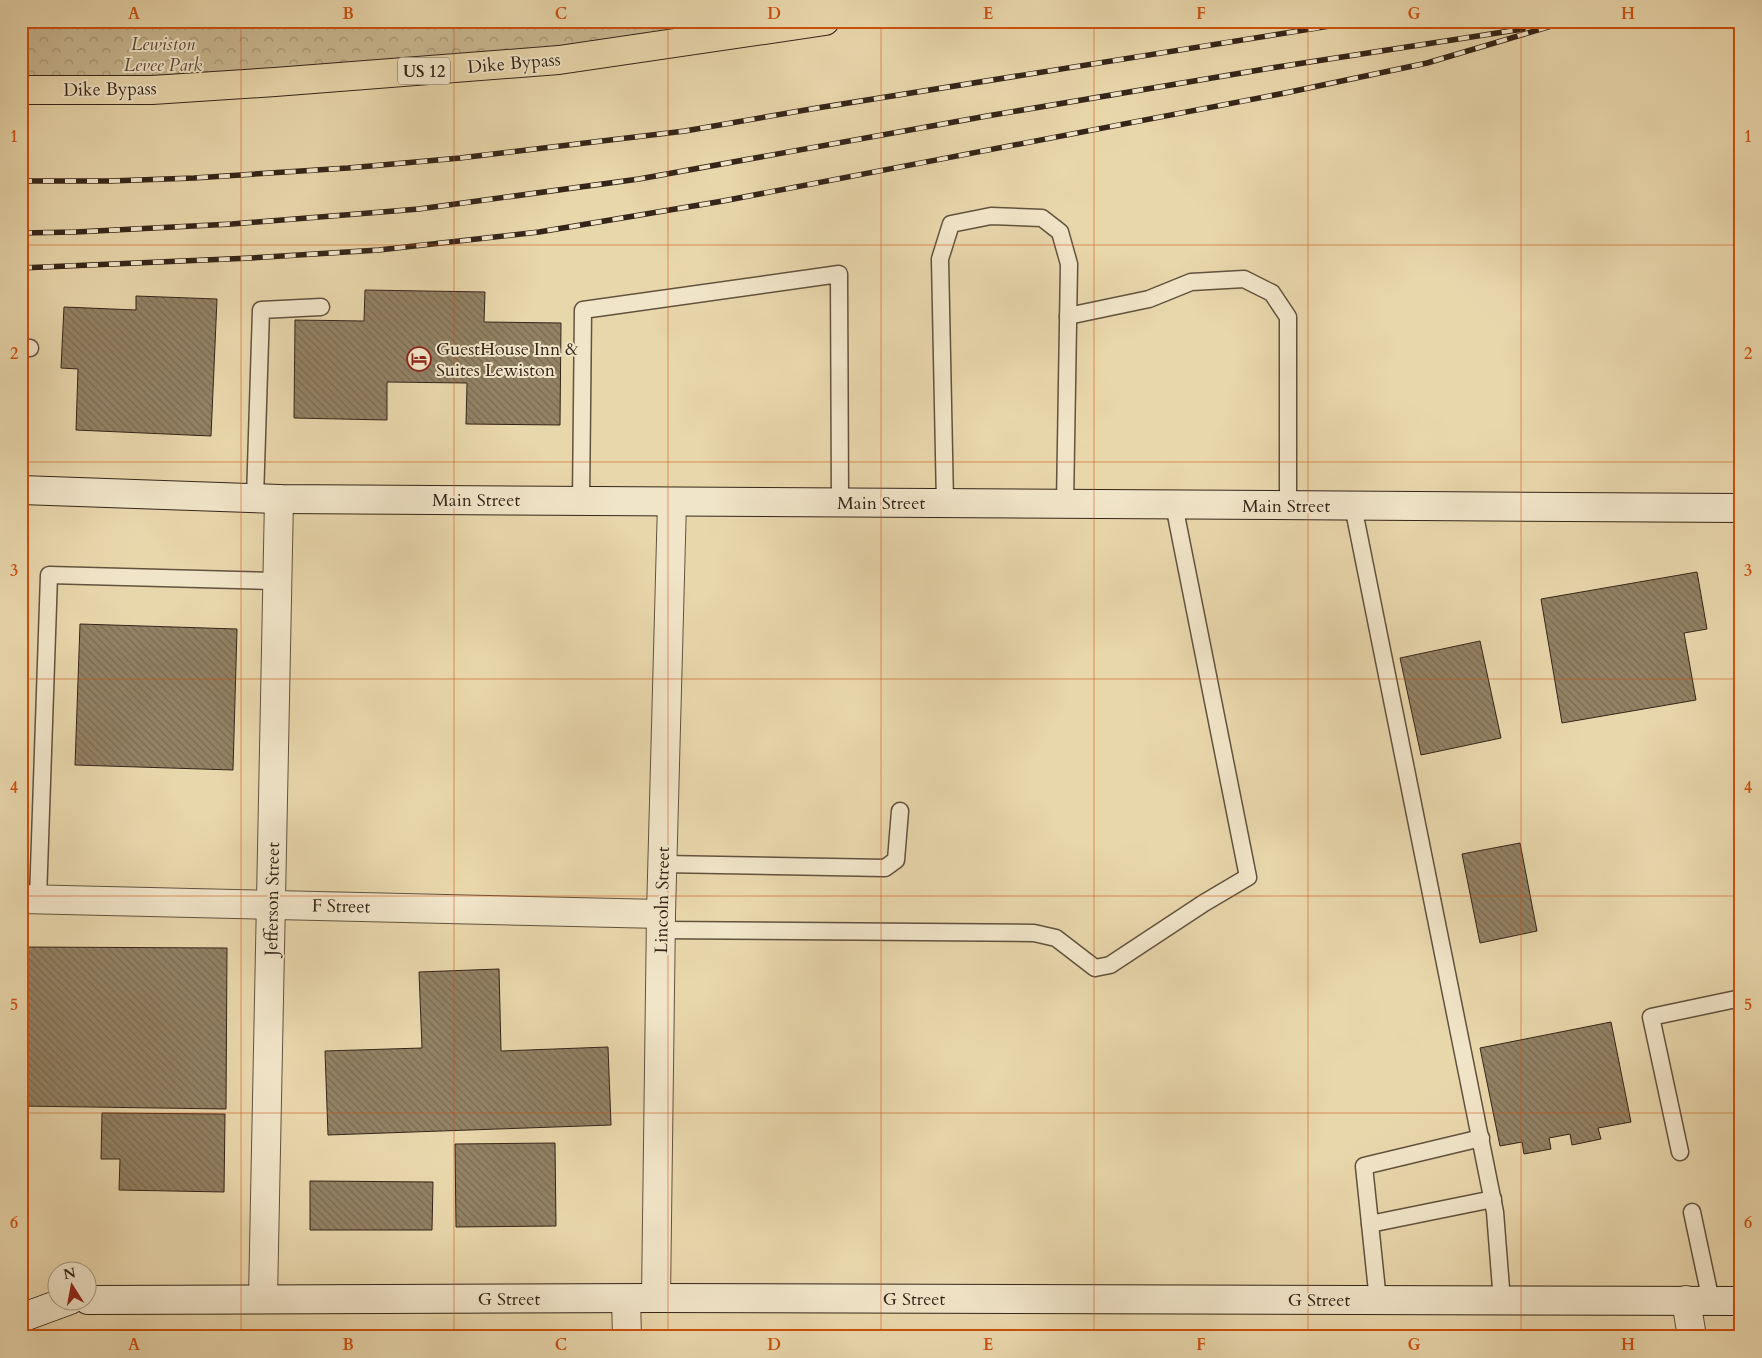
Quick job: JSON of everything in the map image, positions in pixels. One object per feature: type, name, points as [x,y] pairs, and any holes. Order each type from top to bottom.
[{"type":"highway","name":"Dike Bypass","points":[[21,90],[162,89],[558,60],[825,21]]},
{"type":"street","name":"Main Street","points":[[21,490],[267,498],[1741,508]]},
{"type":"street","name":"Jefferson Street","points":[[263,1299],[277,581],[267,498]]},
{"type":"street","name":"Lincoln Street","points":[[656,1298],[662,864],[672,502]]},
{"type":"street","name":"F Street","points":[[30,899],[272,904],[661,922]]},
{"type":"street","name":"G Street","points":[[98,1300],[656,1298],[1741,1301]]},
{"type":"street","points":[[626,1299],[627,1337]]},
{"type":"street","points":[[21,1300],[48,1300]]},
{"type":"street","points":[[1692,1337],[1698,1300]]},
{"type":"street","points":[[21,1318],[48,1308]]},
{"type":"lane","points":[[945,504],[940,259],[951,224],[991,216],[1042,218],[1060,232],[1069,264],[1065,504]]},
{"type":"lane","points":[[581,501],[583,310],[838,274],[840,503]]},
{"type":"lane","points":[[1068,316],[1149,299],[1191,282],[1244,279],[1272,293],[1288,318],[1288,506]]},
{"type":"lane","points":[[267,498],[261,310],[320,307]]},
{"type":"lane","points":[[661,922],[1034,933],[1056,938],[1095,968],[1110,965],[1204,903],[1248,877],[1174,505]]},
{"type":"lane","points":[[1353,506],[1493,1199],[1502,1301]]},
{"type":"lane","points":[[30,899],[49,575],[277,581]]},
{"type":"lane","points":[[662,864],[885,868],[896,860],[900,811]]},
{"type":"lane","points":[[1680,1152],[1651,1017],[1741,998]]},
{"type":"lane","points":[[1378,1301],[1364,1166],[1481,1138]]},
{"type":"lane","points":[[1370,1224],[1493,1199]]},
{"type":"lane","points":[[1692,1212],[1698,1300]]},
{"type":"green space","name":"Lewiston Levee Park","points":[[21,21],[825,21],[617,51],[21,90]]},
{"type":"building","points":[[365,290],[485,292],[484,322],[561,323],[560,425],[466,424],[467,383],[387,382],[387,420],[294,418],[295,320],[364,321]]},
{"type":"building","points":[[136,296],[217,299],[211,436],[76,430],[78,369],[61,368],[64,307],[136,310]]},
{"type":"building","points":[[1697,572],[1707,629],[1684,633],[1696,700],[1562,723],[1541,599]]},
{"type":"building","points":[[80,624],[237,629],[233,770],[75,765]]},
{"type":"building","points":[[1480,641],[1501,738],[1421,755],[1400,658]]},
{"type":"building","points":[[1520,843],[1537,931],[1480,943],[1462,854]]},
{"type":"building","points":[[21,947],[227,948],[226,1109],[21,1106]]},
{"type":"building","points":[[499,969],[501,1051],[608,1047],[611,1125],[328,1135],[325,1051],[422,1048],[419,972]]},
{"type":"building","points":[[1611,1022],[1631,1122],[1598,1128],[1601,1139],[1572,1145],[1570,1134],[1549,1138],[1551,1149],[1524,1154],[1522,1142],[1500,1146],[1480,1048]]},
{"type":"building","points":[[102,1113],[225,1114],[224,1192],[119,1190],[120,1159],[101,1159]]},
{"type":"building","points":[[555,1143],[556,1226],[456,1227],[455,1144]]},
{"type":"building","points":[[310,1181],[433,1182],[432,1230],[310,1230]]},
{"type":"railway","points":[[21,181],[110,181],[194,178],[348,168],[460,158],[685,131],[817,108],[1361,21]]},
{"type":"railway","points":[[21,268],[251,258],[379,250],[539,232],[723,201],[1285,93],[1427,63],[1568,21]]},
{"type":"railway","points":[[21,233],[232,224],[419,209],[639,179],[987,116],[1271,68],[1523,29]]},
{"type":"place","name":"GuestHouse Inn & Suites Lewiston","points":[[419,359]]}]
